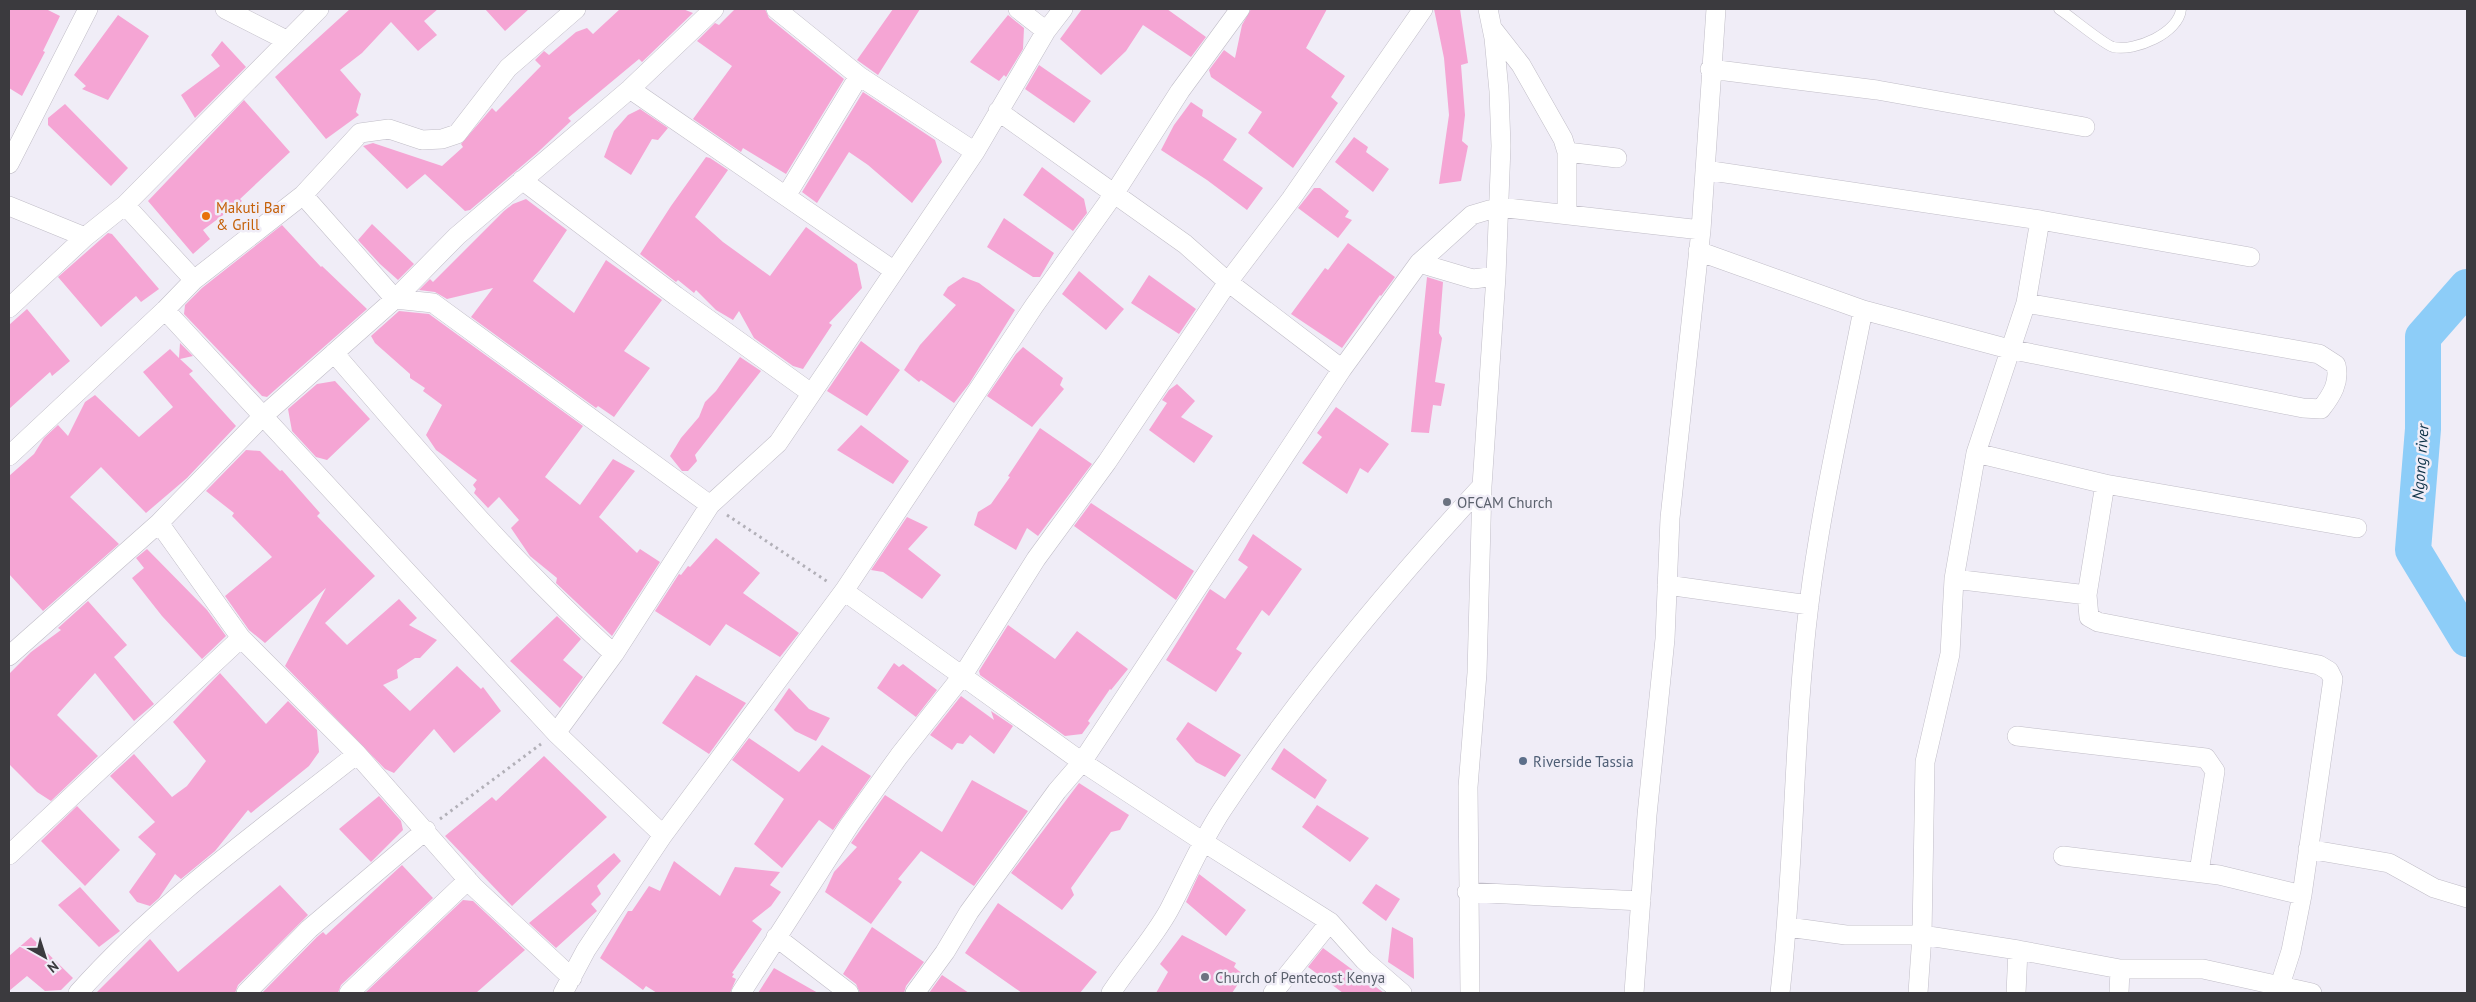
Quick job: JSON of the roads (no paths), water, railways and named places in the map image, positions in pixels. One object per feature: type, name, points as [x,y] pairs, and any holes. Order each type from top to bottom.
[{"type":"street","points":[[9,164],[88,9]]},
{"type":"street","points":[[225,9],[286,40]]},
{"type":"street","points":[[9,308],[85,237],[124,205],[286,40],[319,9]]},
{"type":"street","points":[[9,456],[165,310],[194,280],[302,195],[360,133],[389,129],[422,140],[442,139],[457,134],[508,68],[576,9]]},
{"type":"street","points":[[9,656],[159,523],[262,417],[395,299],[457,236],[630,89],[714,9]]},
{"type":"street","points":[[776,9],[860,76],[975,152]]},
{"type":"street","points":[[1018,9],[1046,31]]},
{"type":"street","points":[[556,733],[614,654],[710,505],[778,443],[975,152],[1046,31],[1063,9]]},
{"type":"street","points":[[159,523],[241,638],[357,754],[426,830],[468,880],[567,986],[586,950],[663,835],[844,591],[1034,306],[1114,194],[1180,90],[1240,9]]},
{"type":"street","points":[[741,993],[850,824],[899,756],[963,675],[1036,559],[1107,462],[1228,282],[1291,199],[1423,9]]},
{"type":"street","points":[[1470,993],[1467,892],[1468,787],[1477,673],[1482,486],[1496,276],[1501,146],[1499,91],[1488,9]]},
{"type":"street","points":[[1634,993],[1647,815],[1665,638],[1670,518],[1701,230],[1706,170],[1710,69],[1716,9]]},
{"type":"street","points":[[1492,28],[1521,65],[1555,122],[1567,152],[1567,215]]},
{"type":"street","points":[[1710,69],[1877,90],[2085,127]]},
{"type":"street","points":[[786,196],[860,76]]},
{"type":"street","points":[[630,89],[894,270]]},
{"type":"street","points":[[998,111],[1185,244],[1228,282],[1342,369]]},
{"type":"street","points":[[1567,152],[1617,158]]},
{"type":"street","points":[[1706,170],[2040,220],[2250,257]]},
{"type":"street","points":[[522,180],[676,296],[812,393]]},
{"type":"street","points":[[302,195],[395,299],[433,303],[710,505]]},
{"type":"street","points":[[124,205],[194,280]]},
{"type":"street","points":[[9,206],[85,237]]},
{"type":"street","points":[[915,993],[946,952],[969,912],[1057,791],[1082,762],[1342,369],[1419,263],[1472,215],[1498,207],[1701,230]]},
{"type":"street","points":[[1918,993],[1922,935],[1925,762],[1950,654],[1954,579],[1976,454],[2009,349],[2026,303],[2040,220]]},
{"type":"street","points":[[1698,251],[1863,310],[2009,349],[2303,408],[2321,408],[2331,397],[2339,377],[2336,365],[2319,354],[2026,303]]},
{"type":"street","points":[[1419,263],[1473,279],[1496,276]]},
{"type":"street","points":[[165,310],[556,733],[663,835]]},
{"type":"street","points":[[1780,993],[1788,927],[1809,605],[1823,515],[1863,310]]},
{"type":"street","points":[[334,354],[457,495],[561,607],[614,654]]},
{"type":"street","points":[[1976,454],[2105,484],[2357,528]]},
{"type":"street","points":[[2105,484],[2087,595],[2087,607],[2090,617],[2098,622],[2319,665],[2329,671],[2333,679],[2302,894],[2291,950],[2280,985]]},
{"type":"street","points":[[1111,993],[1169,911],[1202,842],[1318,676],[1398,577],[1482,486]]},
{"type":"street","points":[[1954,579],[2087,595]]},
{"type":"street","points":[[1667,585],[1809,605]]},
{"type":"street","points":[[844,591],[1082,762],[1202,842],[1330,922],[1364,960],[1402,993]]},
{"type":"street","points":[[9,856],[241,638]]},
{"type":"street","points":[[2017,736],[2206,758],[2216,771],[2199,872]]},
{"type":"street","points":[[78,993],[110,958],[183,891],[357,754]]},
{"type":"street","points":[[246,993],[309,930],[426,830]]},
{"type":"street","points":[[2308,849],[2389,863],[2434,888],[2467,898]]},
{"type":"street","points":[[2063,856],[2219,874],[2302,894]]},
{"type":"street","points":[[349,993],[468,880]]},
{"type":"street","points":[[1467,892],[1641,902]]},
{"type":"street","points":[[1272,993],[1330,922]]},
{"type":"street","points":[[1788,927],[1846,935],[1922,935],[2018,950],[2120,970],[2204,969],[2312,993]]},
{"type":"street","points":[[776,937],[849,993]]},
{"type":"street","points":[[2016,993],[2018,950]]},
{"type":"street","points":[[2119,993],[2120,970]]},
{"type":"lane","points":[[2059,9],[2112,47],[2139,46],[2160,37],[2180,16],[2181,9]]},
{"type":"waterway","name":"Ngong river","points":[[2467,287],[2423,337],[2423,429],[2413,550],[2467,639]]},
{"type":"place","name":"Makuti Bar & Grill","points":[[206,216]]},
{"type":"place","name":"OFCAM Church","points":[[1447,502]]},
{"type":"place","name":"Riverside Tassia","points":[[1523,761]]},
{"type":"place","name":"Church of Pentecost Kenya","points":[[1205,977]]}]
